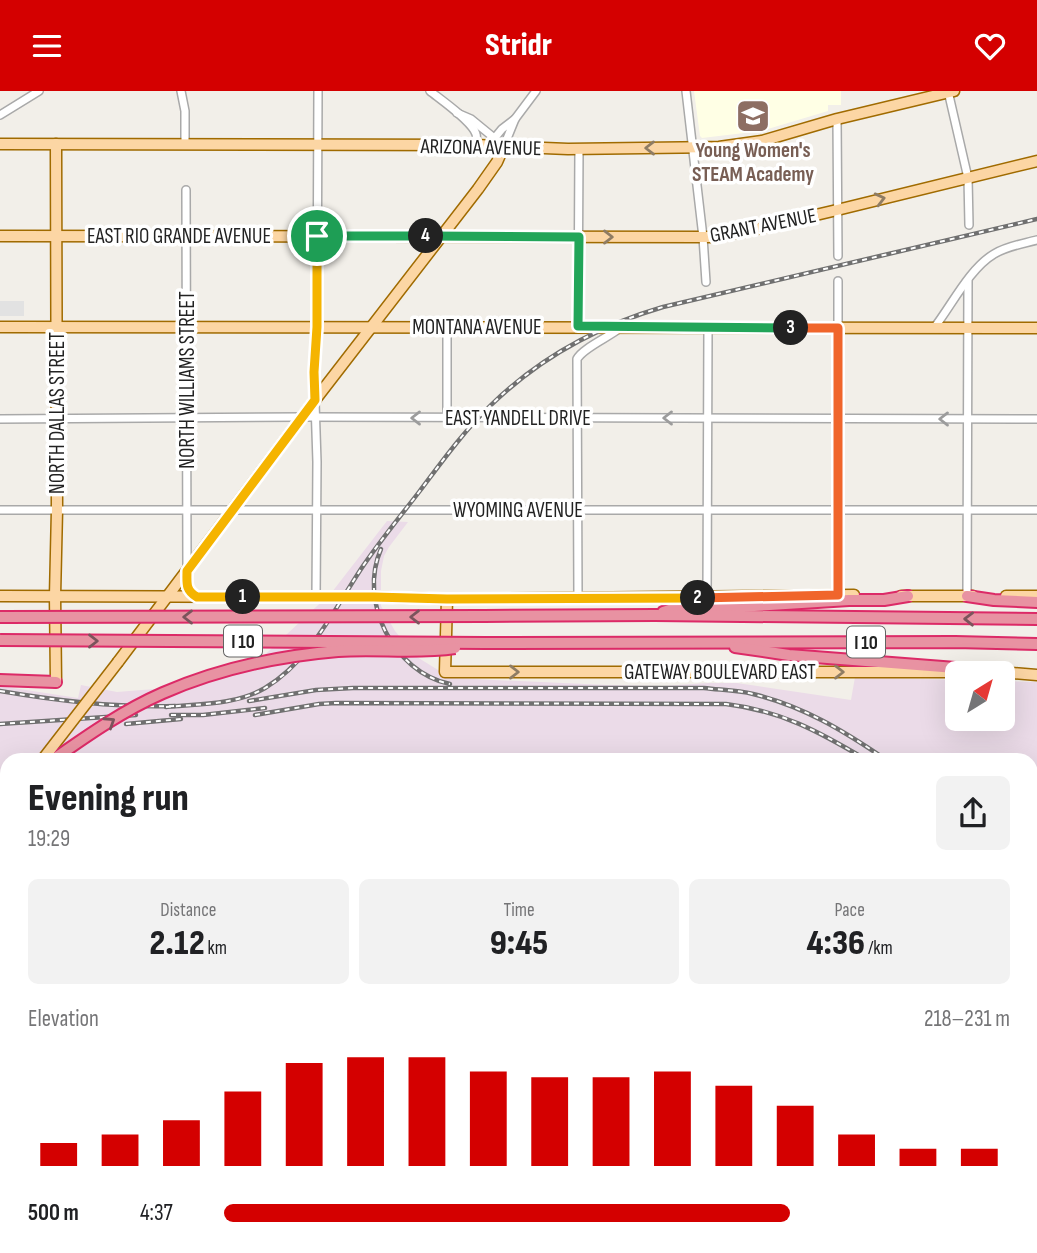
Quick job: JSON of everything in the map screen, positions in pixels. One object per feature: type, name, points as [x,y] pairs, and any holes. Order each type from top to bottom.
[{"type":"highway","points":[[655,615],[679,607],[754,607],[884,600],[908,596]]},
{"type":"highway","points":[[967,596],[1037,602]]},
{"type":"highway","name":"I 10","points":[[0,617],[655,615],[1037,619]]},
{"type":"highway","name":"I 10","points":[[0,640],[1037,643]]},
{"type":"highway","points":[[694,642],[789,655],[945,667]]},
{"type":"highway","points":[[63,753],[121,715],[162,694],[239,668],[326,652],[439,650],[485,643]]},
{"type":"highway","points":[[0,680],[56,682]]},
{"type":"main road","name":"ARIZONA AVENUE","points":[[0,144],[476,145],[492,142],[504,146],[579,149],[719,147],[762,141],[837,119],[950,92]]},
{"type":"main road","name":"NORTH DALLAS STREET","points":[[56,144],[56,682]]},
{"type":"main road","points":[[48,753],[442,236],[497,162],[504,146]]},
{"type":"main road","name":"GRANT AVENUE","points":[[442,236],[703,237],[732,234],[1037,161]]},
{"type":"main road","name":"EAST RIO GRANDE AVENUE","points":[[0,236],[442,236]]},
{"type":"main road","name":"MONTANA AVENUE","points":[[0,327],[1037,328]]},
{"type":"main road","points":[[187,571],[186,586],[197,597]]},
{"type":"main road","points":[[0,596],[447,599],[1037,596]]},
{"type":"main road","name":"GATEWAY BOULEVARD EAST","points":[[447,599],[445,671],[945,672]]},
{"type":"main road","name":"GATEWAY BOULEVARD EAST","points":[[1015,673],[1037,675]]},
{"type":"street","points":[[0,115],[39,91]]},
{"type":"street","points":[[181,91],[185,111],[185,145]]},
{"type":"street","points":[[316,598],[317,462],[314,372],[317,327],[317,91]]},
{"type":"street","points":[[430,91],[474,130],[476,145]]},
{"type":"street","points":[[504,146],[515,119],[536,91]]},
{"type":"street","points":[[686,91],[706,282]]},
{"type":"street","points":[[950,92],[968,178],[969,225]]},
{"type":"street","points":[[457,113],[471,119],[492,142],[502,128],[515,119]]},
{"type":"street","points":[[837,119],[838,256]]},
{"type":"street","points":[[578,326],[579,149]]},
{"type":"street","name":"NORTH WILLIAMS STREET","points":[[186,190],[187,571]]},
{"type":"street","points":[[934,328],[982,264],[996,253],[1037,240]]},
{"type":"street","points":[[838,281],[838,595]]},
{"type":"street","points":[[967,596],[968,281]]},
{"type":"street","points":[[447,327],[447,418]]},
{"type":"street","points":[[578,598],[577,359],[621,327]]},
{"type":"street","points":[[708,328],[708,598]]},
{"type":"street","name":"EAST YANDELL DRIVE","points":[[0,419],[1037,419]]},
{"type":"street","name":"WYOMING AVENUE","points":[[0,510],[1037,510]]},
{"type":"shaded area","name":"Young Women's STEAM Academy","points":[[694,91],[841,91],[841,105],[828,105],[828,111],[761,131],[702,138]]},
{"type":"shaded area","points":[[0,301],[24,301],[24,316],[0,316]]},
{"type":"shaded area","points":[[387,521],[408,522],[384,556],[381,606],[395,631],[417,657],[451,678],[663,686],[737,683],[851,700],[855,677],[945,680],[945,731],[1015,731],[1015,681],[1037,682],[1037,753],[0,753],[0,686],[78,698],[81,685],[117,692],[192,686],[256,663],[332,592]]},
{"type":"railway","points":[[166,707],[242,698],[254,694],[281,677],[308,650],[375,549],[471,426],[509,389],[570,346],[615,324],[663,307],[1037,219]]},
{"type":"railway","points":[[381,549],[375,569],[374,590],[386,631],[397,650],[412,665],[430,677],[450,684]]},
{"type":"railway","points":[[249,701],[316,690],[353,688],[704,688],[747,693],[789,705],[838,729],[876,753]]},
{"type":"railway","points":[[0,691],[87,703],[175,706]]},
{"type":"railway","points":[[255,715],[336,703],[726,704],[782,717],[854,753]]},
{"type":"railway","points":[[171,715],[203,715],[265,708]]},
{"type":"railway","points":[[0,724],[136,715]]},
{"type":"railway","points":[[126,724],[181,719]]},
{"type":"place","name":"Young Women's STEAM Academy","points":[[753,116]]},
{"type":"route","points":[[317,236],[579,237],[578,326],[838,328],[838,595],[447,599],[197,597],[191,593],[186,586],[187,571],[315,400],[317,236]]}]
